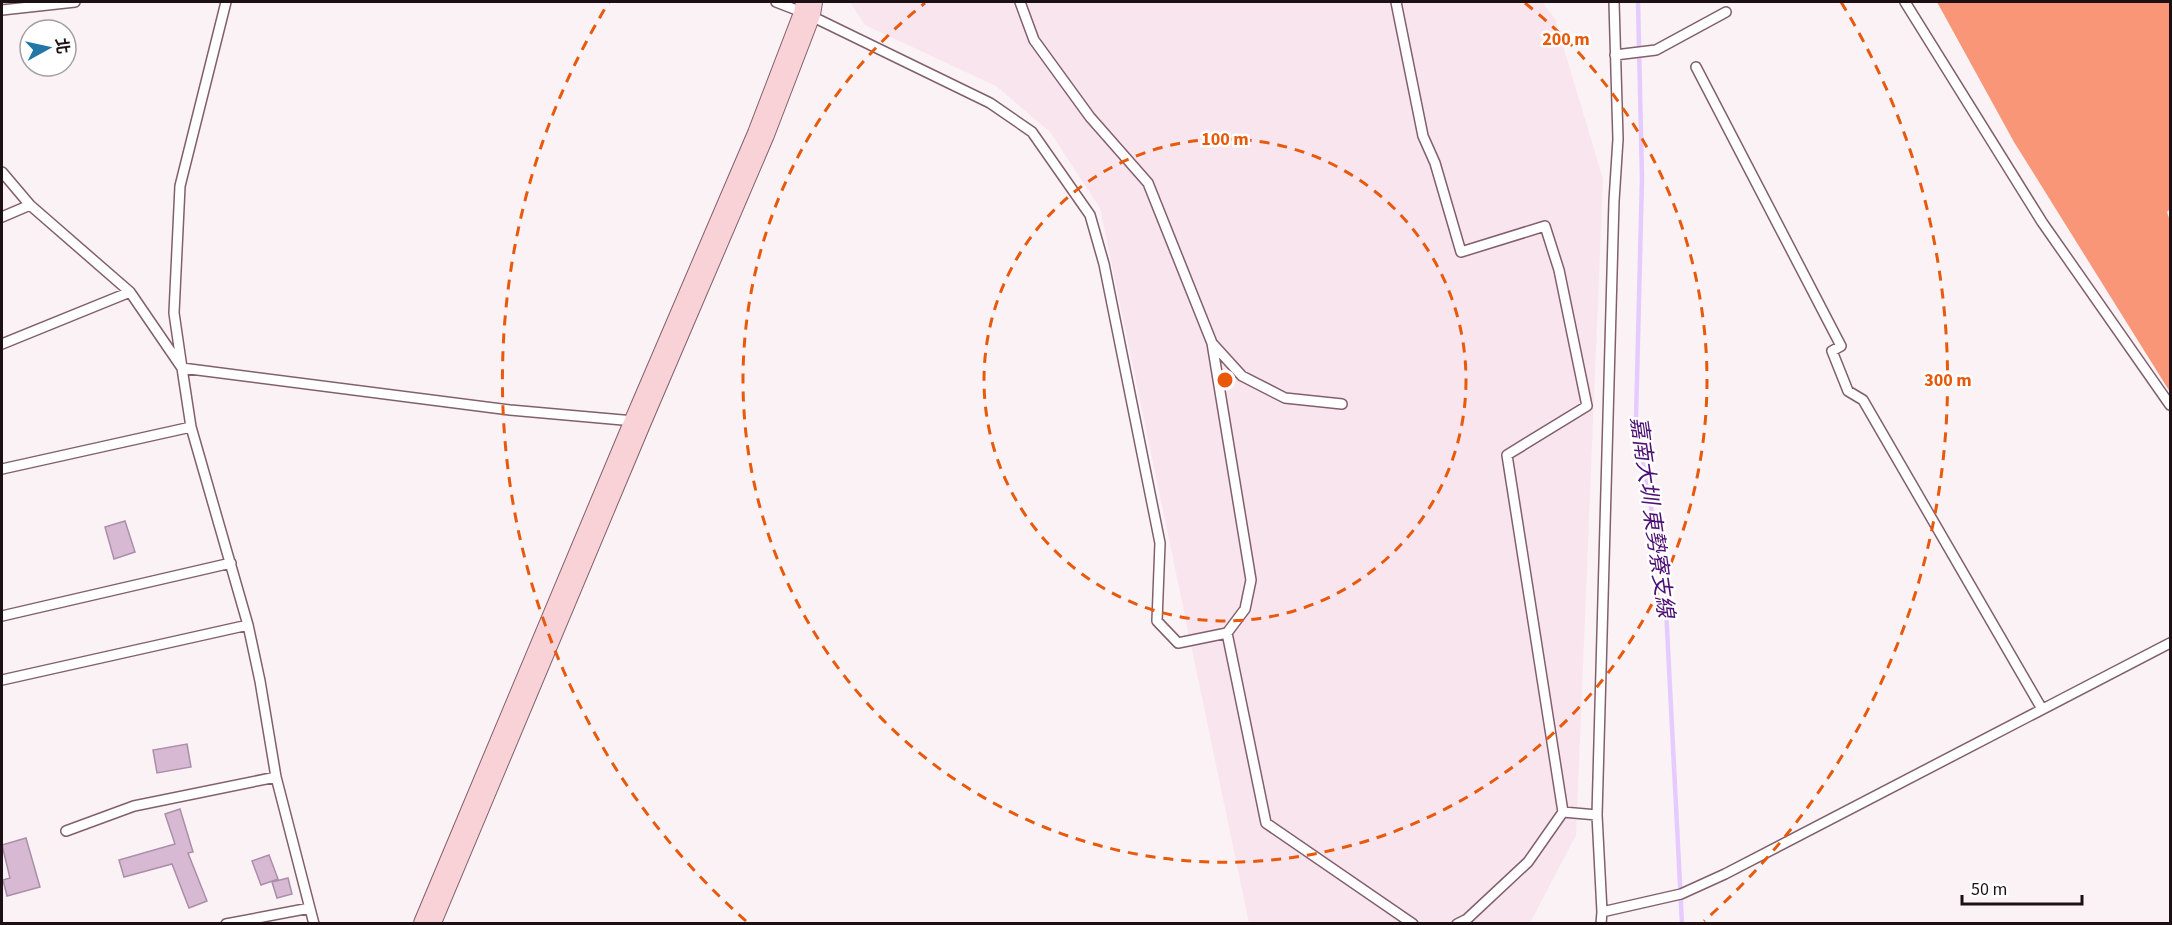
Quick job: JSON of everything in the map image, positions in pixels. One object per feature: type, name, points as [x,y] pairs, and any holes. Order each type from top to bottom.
[{"type":"street","points":[[427,924],[761,134],[808,8]]},
{"type":"lane","points":[[2,10],[75,2]]},
{"type":"lane","points":[[226,2],[180,186],[174,313],[191,427],[248,625],[276,777],[314,924]]},
{"type":"lane","points":[[776,2],[808,8],[990,103],[1032,132],[1090,215],[1104,264],[1161,543],[1157,621],[1178,642],[1227,633],[1245,609],[1251,580],[1212,344],[1148,183],[1090,117],[1034,40],[1020,2]]},
{"type":"lane","points":[[1396,2],[1423,136],[1435,164],[1461,252],[1545,226],[1558,270],[1587,406],[1507,456],[1563,812],[1528,862],[1467,919],[1457,924]]},
{"type":"lane","points":[[1601,924],[1597,815],[1618,139],[1614,2]]},
{"type":"lane","points":[[1905,2],[2042,222],[2170,405]]},
{"type":"lane","points":[[1615,55],[1656,50],[1726,12]]},
{"type":"lane","points":[[1696,68],[1840,346],[1832,351],[1848,391],[1863,400],[2042,709]]},
{"type":"lane","points":[[2,172],[30,205],[130,292],[182,368],[499,408],[638,422]]},
{"type":"lane","points":[[2,217],[30,205]]},
{"type":"lane","points":[[2,344],[130,292]]},
{"type":"lane","points":[[1212,344],[1242,376],[1285,398],[1342,404]]},
{"type":"lane","points":[[2,469],[191,427]]},
{"type":"lane","points":[[2,616],[231,562]]},
{"type":"lane","points":[[2,680],[248,625]]},
{"type":"lane","points":[[1227,633],[1266,824],[1413,924]]},
{"type":"lane","points":[[1602,912],[1690,890],[2170,643]]},
{"type":"lane","points":[[66,831],[134,806],[276,777]]},
{"type":"lane","points":[[1563,812],[1597,815]]},
{"type":"lane","points":[[226,924],[310,908]]},
{"type":"shaded area","points":[[850,2],[1542,2],[1555,19],[1603,179],[1576,835],[1530,923],[1249,923],[1100,208],[1050,132],[996,86],[865,25]]},
{"type":"shaded area","points":[[1937,2],[2170,2],[2170,209],[2167,212],[2170,221],[2170,392],[2014,142]]},
{"type":"building","points":[[125,521],[135,552],[114,559],[105,527]]},
{"type":"building","points":[[187,744],[191,767],[157,773],[153,750]]},
{"type":"building","points":[[180,809],[193,852],[188,853],[207,901],[189,908],[172,864],[124,877],[119,860],[175,844],[165,814]]},
{"type":"building","points":[[26,838],[40,887],[7,896],[3,880],[10,878],[2,845]]},
{"type":"building","points":[[269,855],[278,879],[261,885],[252,861]]},
{"type":"building","points":[[288,878],[292,894],[277,898],[272,882]]},
{"type":"waterway","name":"嘉南大圳 東勢寮支線","points":[[1638,2],[1642,178],[1636,419],[1665,589],[1682,924]]}]
